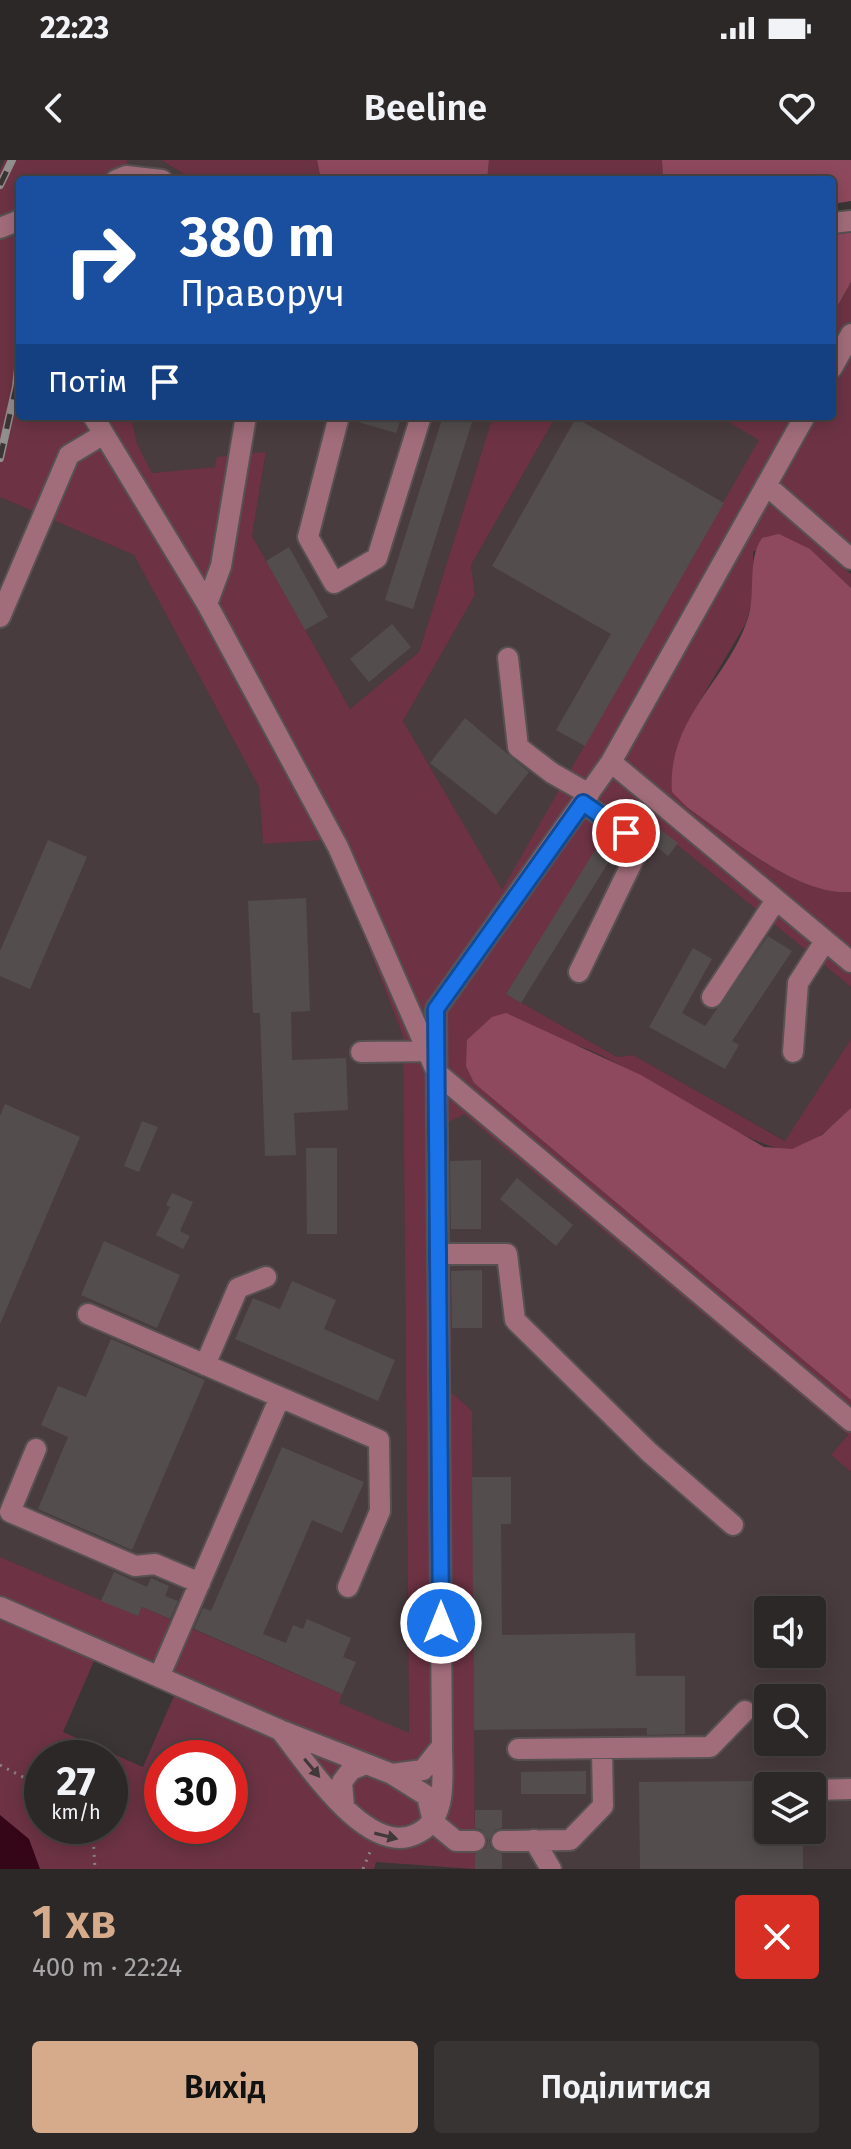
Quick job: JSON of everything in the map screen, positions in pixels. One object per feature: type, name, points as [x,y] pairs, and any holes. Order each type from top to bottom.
[{"type":"street","points":[[836,361],[851,334]]},
{"type":"street","points":[[207,604],[221,566],[245,420]]},
{"type":"street","points":[[338,420],[308,537],[334,583],[377,558],[420,420]]},
{"type":"street","points":[[432,1051],[436,1009],[611,762],[803,420]]},
{"type":"street","points":[[0,617],[69,455],[99,425],[207,604],[338,847],[409,1010],[432,1051],[437,1073],[442,1746],[442,1791],[433,1822],[423,1831],[403,1839],[377,1836],[344,1806],[280,1730]]},
{"type":"street","points":[[766,485],[851,559]]},
{"type":"street","points":[[508,658],[518,747],[641,844],[579,972]]},
{"type":"street","points":[[611,762],[851,962]]},
{"type":"street","points":[[712,997],[776,900]]},
{"type":"street","points":[[793,1052],[798,983],[825,941]]},
{"type":"street","points":[[409,1010],[436,1009]]},
{"type":"street","points":[[361,1052],[432,1051]]},
{"type":"street","points":[[437,1073],[851,1421]]},
{"type":"street","points":[[438,1254],[507,1254],[515,1320],[649,1452],[733,1525]]},
{"type":"street","points":[[205,1365],[238,1288],[266,1277]]},
{"type":"street","points":[[88,1314],[379,1440],[380,1511],[348,1587]]},
{"type":"street","points":[[159,1677],[280,1397]]},
{"type":"street","points":[[36,1449],[10,1512],[135,1566],[155,1564],[200,1583]]},
{"type":"street","points":[[0,1607],[280,1730],[392,1774],[427,1796],[433,1822],[456,1841],[475,1841]]},
{"type":"street","points":[[518,1749],[710,1747],[745,1711]]},
{"type":"street","points":[[392,1774],[423,1770],[438,1756],[442,1746]]},
{"type":"street","points":[[502,1841],[570,1840],[603,1806],[602,1748]]},
{"type":"street","points":[[344,1806],[342,1782],[351,1770],[366,1764]]},
{"type":"street","points":[[826,1790],[851,1789]]},
{"type":"street","points":[[534,1840],[551,1869]]},
{"type":"path","points":[[0,1765],[24,1778]]},
{"type":"path","points":[[363,1869],[377,1836]]},
{"type":"path","points":[[94,1844],[95,1869]]},
{"type":"shaded area","points":[[5,160],[127,160],[126,176],[16,176],[16,420],[132,420],[137,444],[152,473],[215,467],[217,457],[266,452],[252,536],[350,709],[419,652],[492,420],[554,420],[471,565],[475,595],[403,721],[502,890],[759,440],[725,420],[836,420],[836,309],[851,282],[851,544],[836,561],[851,574],[851,588],[810,549],[753,551],[753,597],[746,623],[688,721],[688,808],[744,849],[787,875],[831,891],[851,892],[851,987],[626,803],[506,994],[617,1057],[633,1055],[785,1141],[851,1039],[851,1108],[816,1138],[791,1149],[774,1147],[750,1138],[601,1055],[579,1046],[542,1049],[466,1065],[474,1083],[851,1400],[851,1472],[831,1455],[848,1435],[464,1114],[449,1122],[451,1392],[472,1411],[475,1869],[376,1862],[374,1869],[0,1869],[0,1557],[138,1616],[142,1607],[342,1694],[339,1703],[409,1733],[403,1036],[326,840],[263,844],[259,787],[134,555],[0,497],[0,170]],"holes":[[[94,1661],[174,1696],[155,1740],[248,1740],[248,1844],[144,1844],[144,1765],[143,1767],[128,1760],[128,1844],[24,1844],[24,1740],[81,1740],[63,1732]]]},
{"type":"shaded area","points":[[127,160],[161,160],[187,176],[126,176]]},
{"type":"shaded area","points":[[161,160],[317,160],[320,176],[187,176]]},
{"type":"shaded area","points":[[317,160],[489,160],[487,176],[320,176]]},
{"type":"shaded area","points":[[489,160],[662,160],[663,176],[487,176]]},
{"type":"shaded area","points":[[662,160],[851,160],[851,201],[836,203],[836,176],[663,176]]},
{"type":"shaded area","points":[[851,231],[851,282],[836,309],[836,232]]},
{"type":"shaded area","points":[[132,420],[492,420],[419,652],[350,709],[252,536],[266,453],[215,467],[152,473],[137,444]]},
{"type":"shaded area","points":[[554,420],[725,420],[760,440],[502,891],[403,721],[475,595],[471,565]]},
{"type":"shaded area","points":[[0,497],[134,555],[259,787],[263,844],[325,840],[403,1036],[409,1734],[338,1703],[342,1693],[143,1607],[138,1616],[0,1557]]},
{"type":"shaded area","points":[[779,534],[810,549],[851,588],[851,892],[809,885],[765,863],[688,808],[672,792],[673,766],[688,721],[738,643],[747,621],[757,547],[762,538]]},
{"type":"shaded area","points":[[626,803],[851,987],[851,1039],[786,1141],[633,1055],[617,1057],[506,994]]},
{"type":"shaded area","points":[[506,1013],[641,1075],[764,1147],[792,1149],[822,1135],[851,1108],[851,1400],[474,1083],[466,1066],[467,1040],[492,1017]]},
{"type":"shaded area","points":[[464,1113],[848,1435],[831,1455],[851,1472],[851,1869],[475,1869],[472,1411],[451,1392],[449,1122]]},
{"type":"shaded area","points":[[0,1815],[24,1835],[24,1844],[31,1844],[40,1869],[0,1869]]},
{"type":"building","points":[[351,420],[401,420],[396,433]]},
{"type":"building","points":[[442,420],[473,420],[413,609],[385,600]]},
{"type":"building","points":[[575,420],[724,503],[585,746],[556,730],[611,634],[492,566]]},
{"type":"building","points":[[289,547],[328,617],[305,630],[266,561]]},
{"type":"building","points":[[392,624],[411,647],[369,682],[350,659]]},
{"type":"building","points":[[465,718],[529,772],[496,815],[430,763]]},
{"type":"building","points":[[626,803],[678,843],[668,856],[654,845],[648,833],[619,812]]},
{"type":"building","points":[[605,834],[624,848],[619,860],[614,867],[608,863],[521,1003],[506,994]]},
{"type":"building","points":[[48,840],[87,857],[30,989],[0,976],[0,951]]},
{"type":"building","points":[[306,898],[310,1011],[291,1012],[292,1060],[346,1058],[348,1110],[294,1113],[296,1155],[265,1156],[260,1013],[253,1013],[248,901]]},
{"type":"building","points":[[768,936],[792,951],[732,1041],[739,1045],[725,1069],[649,1027],[693,948],[712,959],[682,1013],[705,1026]]},
{"type":"building","points":[[5,1104],[80,1137],[0,1324],[0,1116]]},
{"type":"building","points":[[142,1121],[158,1127],[139,1172],[124,1166]]},
{"type":"building","points":[[306,1148],[337,1148],[337,1234],[307,1234]]},
{"type":"building","points":[[481,1160],[481,1229],[451,1229],[450,1161]]},
{"type":"building","points":[[517,1178],[573,1225],[556,1246],[500,1199]]},
{"type":"building","points":[[172,1193],[193,1202],[180,1231],[190,1236],[183,1249],[156,1235],[170,1207],[166,1205]]},
{"type":"building","points":[[104,1241],[180,1275],[157,1328],[81,1295]]},
{"type":"building","points":[[482,1270],[482,1328],[452,1328],[451,1271]]},
{"type":"building","points":[[292,1281],[336,1300],[324,1329],[395,1360],[378,1401],[235,1339],[253,1298],[280,1309]]},
{"type":"building","points":[[111,1339],[205,1380],[132,1550],[38,1509],[68,1437],[41,1425],[58,1386],[86,1397]]},
{"type":"building","points":[[282,1447],[364,1482],[342,1533],[312,1520],[263,1634],[286,1643],[293,1625],[303,1629],[307,1619],[351,1638],[343,1657],[356,1662],[342,1694],[194,1629],[203,1608],[211,1611]]},
{"type":"building","points":[[472,1477],[511,1477],[511,1524],[501,1524],[502,1635],[635,1633],[636,1676],[685,1676],[685,1734],[647,1735],[647,1728],[474,1730]]},
{"type":"building","points":[[114,1572],[147,1587],[151,1578],[169,1586],[165,1596],[178,1601],[170,1619],[142,1607],[138,1616],[101,1601]]},
{"type":"building","points":[[586,1771],[586,1794],[521,1794],[521,1772]]},
{"type":"building","points":[[754,1781],[754,1844],[803,1844],[803,1869],[640,1869],[639,1782]]},
{"type":"building","points":[[475,1810],[502,1810],[502,1828],[495,1830],[489,1840],[491,1848],[502,1854],[502,1869],[475,1869],[475,1854],[486,1848],[488,1840],[482,1830],[475,1828]]},
{"type":"railway","points":[[0,185],[12,160]]},
{"type":"railway","points":[[0,458],[16,387]]},
{"type":"route","points":[[441,1623],[436,1009],[583,803],[626,833]]}]
